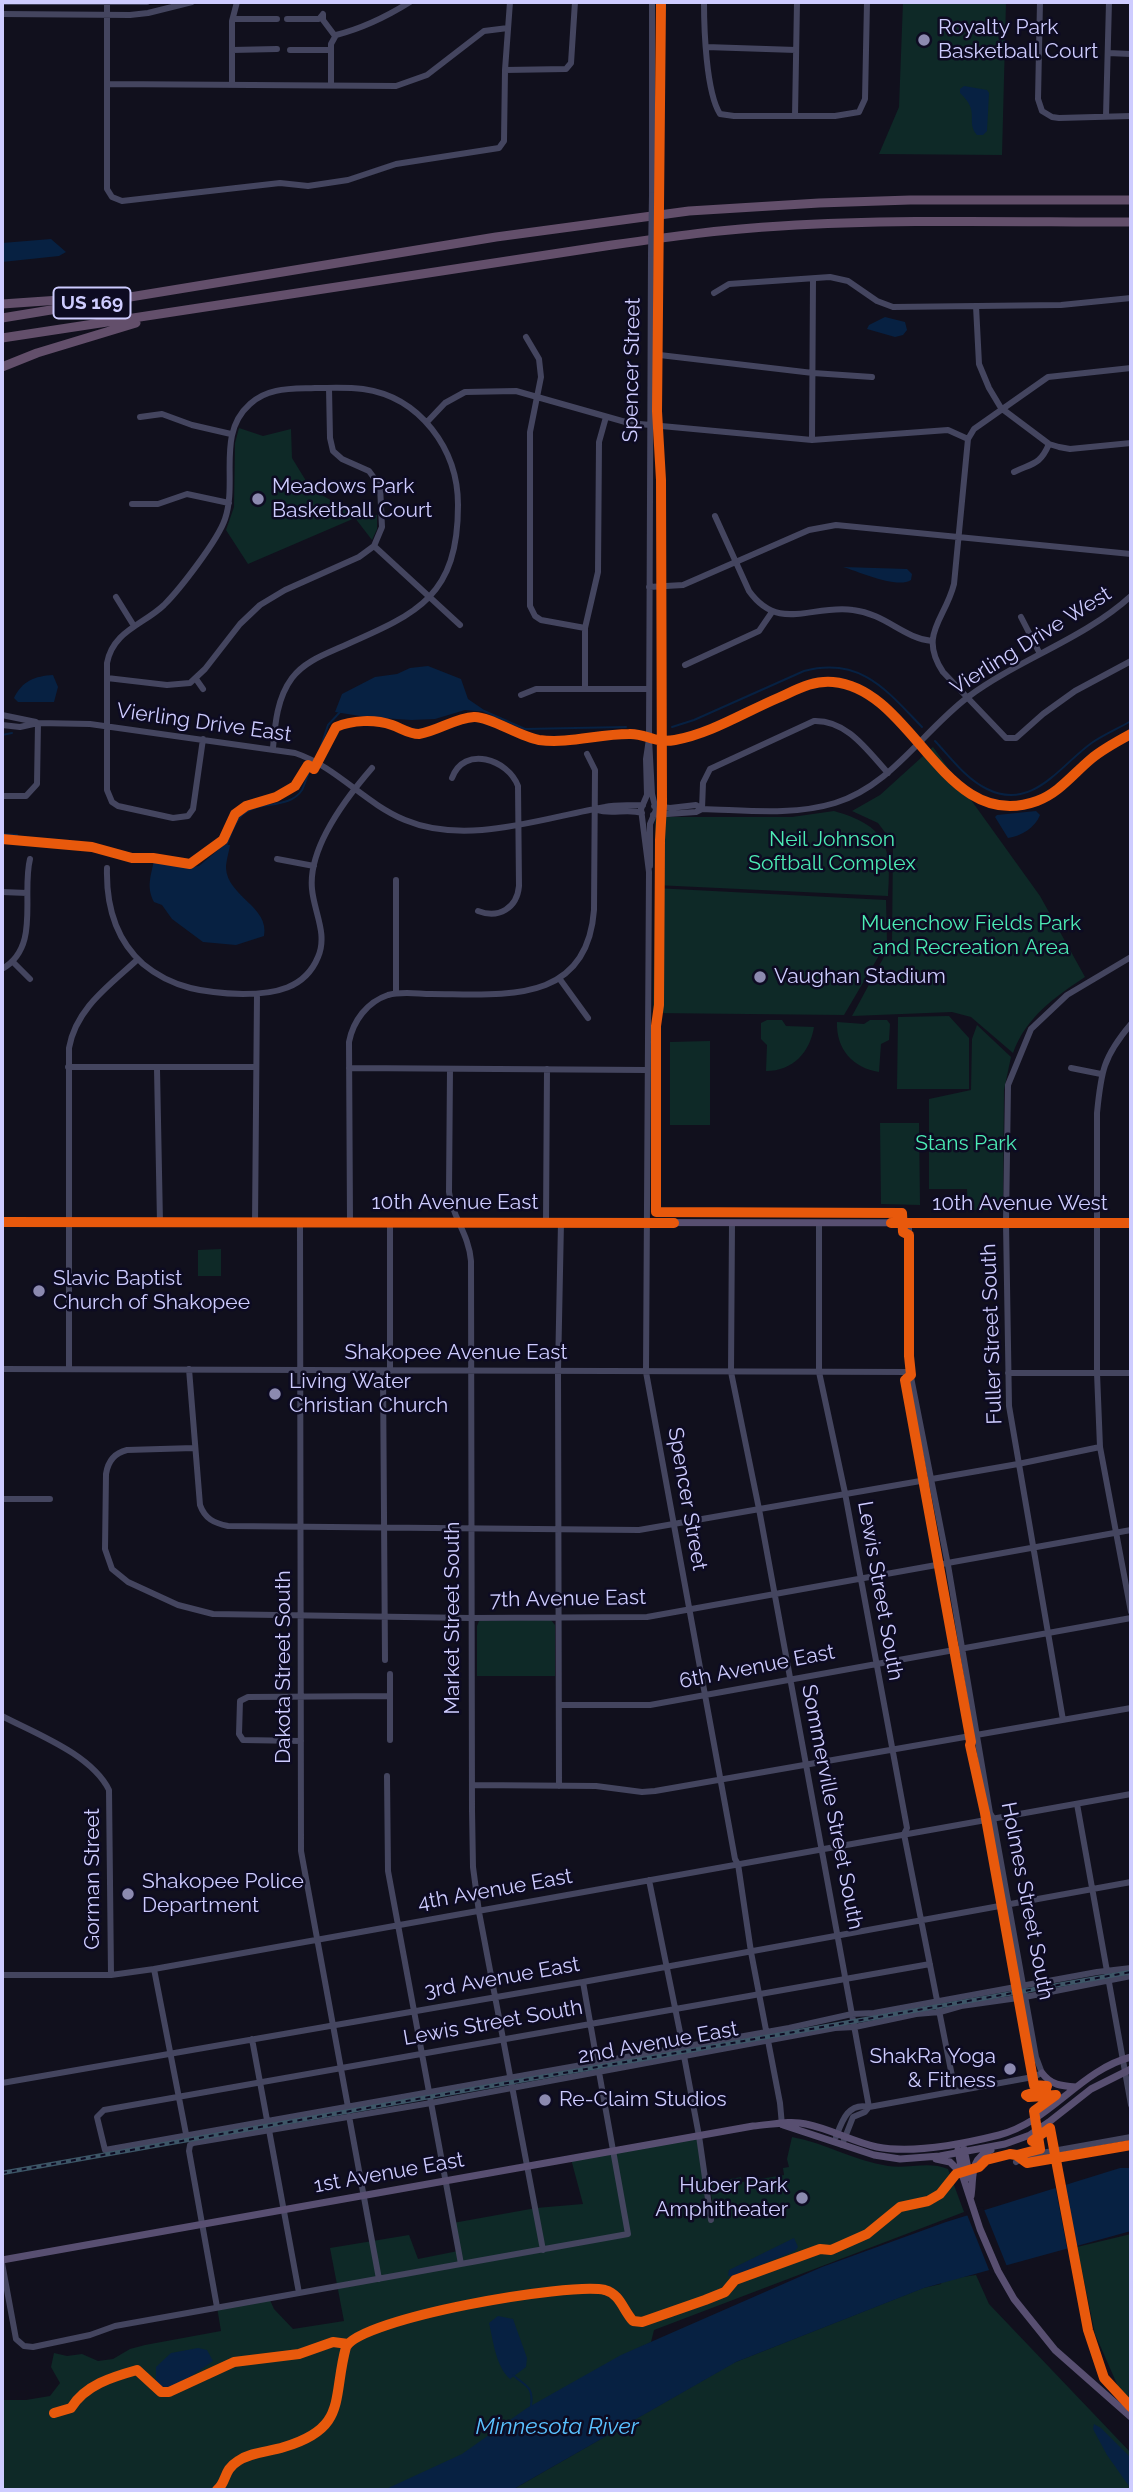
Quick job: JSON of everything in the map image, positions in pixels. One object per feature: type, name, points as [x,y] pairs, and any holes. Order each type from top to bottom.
[{"type":"highway","name":"US 169","points":[[2,318],[496,237],[689,211],[910,200],[1131,200]]},
{"type":"highway","name":"US 169","points":[[2,338],[612,245],[739,230],[862,222],[1131,222]]},
{"type":"highway","points":[[2,304],[53,302],[181,288]]},
{"type":"highway","points":[[2,367],[49,349],[171,313]]},
{"type":"main road","name":"10th Avenue East","points":[[2,1222],[909,1223]]},
{"type":"main road","name":"10th Avenue West","points":[[909,1223],[1131,1223]]},
{"type":"main road","name":"1st Avenue East","points":[[2,2262],[753,2126],[782,2125],[899,2149],[960,2142],[998,2135],[1022,2127],[1103,2069],[1127,2058]]},
{"type":"main road","name":"1st Avenue East","points":[[840,2139],[888,2158],[925,2158],[1018,2140],[1049,2123],[1091,2089],[1128,2070]]},
{"type":"main road","points":[[1042,2073],[1058,2085],[1076,2087]]},
{"type":"main road","points":[[971,2193],[973,2166],[984,2154],[1018,2140]]},
{"type":"main road","points":[[960,2142],[963,2177]]},
{"type":"main road","points":[[925,2158],[946,2160],[954,2164],[971,2193]]},
{"type":"main road","points":[[963,2161],[978,2224],[1014,2300],[1041,2334],[1071,2365],[1131,2417]]},
{"type":"street","points":[[2,2],[147,2]]},
{"type":"street","points":[[2,14],[148,13],[192,2]]},
{"type":"street","points":[[232,85],[233,19],[237,2]]},
{"type":"street","points":[[331,85],[331,44],[335,36],[364,28],[410,2]]},
{"type":"street","points":[[107,3],[107,188],[112,197],[121,201],[280,183],[308,186],[348,180],[396,164],[491,151],[504,141],[510,2]]},
{"type":"street","points":[[505,70],[566,69],[571,63],[575,2]]},
{"type":"street","name":"Spencer Street","points":[[649,872],[650,824],[654,806],[649,739],[652,2]]},
{"type":"street","points":[[704,2],[706,47],[714,102],[720,114],[795,116],[849,116],[862,109],[866,93],[867,2]]},
{"type":"street","points":[[795,116],[797,2]]},
{"type":"street","points":[[1040,2],[1038,99],[1042,111],[1052,117],[1131,116]]},
{"type":"street","points":[[1106,116],[1109,2]]},
{"type":"street","points":[[287,19],[319,19],[323,14],[323,20],[335,36]]},
{"type":"street","points":[[233,19],[277,19]]},
{"type":"street","points":[[107,84],[396,86],[427,75],[484,31],[508,28]]},
{"type":"street","points":[[706,47],[796,50]]},
{"type":"street","points":[[232,50],[277,49]]},
{"type":"street","points":[[290,50],[331,50]]},
{"type":"street","points":[[1108,53],[1131,54]]},
{"type":"street","points":[[714,293],[729,285],[830,277],[848,281],[877,301],[893,307],[1061,305],[1131,298]]},
{"type":"street","points":[[812,440],[813,278]]},
{"type":"street","points":[[976,306],[979,364],[1001,408],[1049,444],[1070,449],[1131,443]]},
{"type":"street","points":[[526,337],[535,349],[541,368],[530,432],[530,606],[535,616],[541,620],[585,628]]},
{"type":"street","points":[[651,354],[813,373],[872,377]]},
{"type":"street","points":[[1131,368],[1048,377],[974,429],[968,439],[952,594],[934,629],[932,641],[936,661],[1006,738],[1016,738],[1075,691],[1131,661]]},
{"type":"street","points":[[203,739],[193,809],[188,816],[173,818],[115,805],[107,790],[107,663],[112,646],[124,632],[158,610],[172,596],[219,533],[229,503],[231,434],[243,410],[265,394],[290,388],[364,389],[384,394],[409,407],[426,422],[443,445],[452,466],[458,504],[453,554],[445,574],[430,597],[402,619],[317,658],[299,670],[281,696],[273,748]]},
{"type":"street","points":[[107,678],[175,686],[190,683],[240,624],[260,605],[285,590],[359,557],[374,546],[382,527],[380,486],[369,471],[342,459],[332,451],[329,388]]},
{"type":"street","points":[[426,422],[446,402],[465,392],[516,391],[629,424],[812,440],[948,430],[968,439]]},
{"type":"street","points":[[140,417],[162,414],[191,425],[231,434]]},
{"type":"street","points":[[585,688],[585,628],[597,582],[598,453],[606,417]]},
{"type":"street","points":[[1014,472],[1042,458],[1049,444]]},
{"type":"street","points":[[132,504],[158,504],[187,494],[229,503]]},
{"type":"street","points":[[715,516],[755,600],[772,612],[793,615],[828,609],[867,612],[895,624],[914,638],[932,641]]},
{"type":"street","points":[[649,587],[683,585],[822,526],[851,526],[1131,554]]},
{"type":"street","points":[[374,546],[460,625]]},
{"type":"street","name":"Vierling Drive West","points":[[888,773],[967,697],[1111,615],[1131,596]]},
{"type":"street","points":[[116,597],[134,626]]},
{"type":"street","points":[[685,665],[759,631],[772,612]]},
{"type":"street","points":[[1021,617],[1040,654]]},
{"type":"street","points":[[196,679],[203,689]]},
{"type":"street","points":[[521,695],[536,689],[649,689]]},
{"type":"street","name":"Vierling Drive East","points":[[2,715],[37,723],[107,726],[295,752],[318,762],[394,815],[429,828],[468,831],[604,807],[643,809]]},
{"type":"street","points":[[702,809],[696,805],[670,808],[654,806],[648,802],[643,809],[648,817],[702,809],[798,810],[821,807],[848,798],[888,773],[846,729],[830,722],[814,721],[709,769],[703,783],[702,809]]},
{"type":"street","points":[[2,796],[26,796],[37,783],[37,723]]},
{"type":"street","name":"Vierling Drive East","points":[[2,725],[20,727],[37,723]]},
{"type":"street","name":"Spencer Street","points":[[649,739],[646,759],[647,795],[643,809],[649,872],[646,1372],[738,1864],[751,1952],[782,2112],[782,2125]]},
{"type":"street","points":[[350,1222],[349,1042],[357,1020],[375,1001],[396,993],[524,992],[544,987],[559,978],[579,958],[591,932],[594,910],[595,770],[587,754]]},
{"type":"street","points":[[452,778],[457,768],[472,759],[485,758],[504,766],[511,772],[518,786],[517,898],[510,907],[500,913],[478,911]]},
{"type":"street","points":[[107,868],[111,914],[119,933],[138,959],[164,979],[194,990],[215,993],[257,994],[282,990],[298,983],[318,957],[322,936],[312,891],[314,866],[334,820],[372,768]]},
{"type":"street","points":[[2,969],[13,962],[23,946],[30,859]]},
{"type":"street","points":[[276,859],[314,866]]},
{"type":"street","points":[[396,880],[396,993]]},
{"type":"street","points":[[2,892],[27,893]]},
{"type":"street","name":"Fuller Street South","points":[[1063,1720],[1009,1406],[1006,1223],[1008,1084],[1031,1029],[1067,995],[1131,957]]},
{"type":"street","points":[[69,1369],[68,1068],[72,1034],[88,1006],[138,959]]},
{"type":"street","points":[[13,962],[30,979]]},
{"type":"street","points":[[559,978],[588,1018]]},
{"type":"street","points":[[255,1223],[257,994]]},
{"type":"street","points":[[1131,1024],[1115,1043],[1101,1074],[1097,1113],[1097,1373],[1100,1447],[1131,1612]]},
{"type":"street","points":[[68,1068],[255,1068]]},
{"type":"street","points":[[158,1069],[160,1223]]},
{"type":"street","points":[[349,1069],[646,1070]]},
{"type":"street","name":"Market Street South","points":[[450,1069],[449,1192],[452,1207],[461,1222],[470,1252],[473,1867],[479,1912],[543,2250]]},
{"type":"street","points":[[546,1222],[547,1069]]},
{"type":"street","points":[[1071,1069],[1101,1074]]},
{"type":"street","points":[[385,1660],[390,1222]]},
{"type":"street","points":[[559,1786],[558,1371],[561,1222]]},
{"type":"street","name":"Dakota Street South","points":[[300,1223],[301,1851],[348,2107]]},
{"type":"street","name":"Sommerville Street South","points":[[732,1223],[731,1372],[760,1509],[869,2107]]},
{"type":"street","name":"Lewis Street South","points":[[819,1223],[819,1372],[845,1493],[907,1828],[904,1835],[955,2091]]},
{"type":"street","name":"Holmes Street South","points":[[909,1223],[910,1372],[948,1565],[1025,1997],[1042,2073]]},
{"type":"street","name":"Shakopee Avenue East","points":[[2,1369],[910,1372]]},
{"type":"street","points":[[189,1369],[200,1505],[209,1519],[228,1526],[639,1530],[1018,1464],[1100,1447]]},
{"type":"street","points":[[1008,1373],[1131,1373]]},
{"type":"street","name":"7th Avenue East","points":[[194,1448],[127,1450],[118,1452],[112,1458],[107,1465],[106,1474],[105,1549],[111,1569],[128,1582],[200,1612],[470,1618],[647,1618],[1131,1530]]},
{"type":"street","points":[[2,1499],[50,1499]]},
{"type":"street","name":"6th Avenue East","points":[[559,1705],[650,1705],[1131,1618]]},
{"type":"street","points":[[390,1674],[390,1740]]},
{"type":"street","points":[[301,1741],[243,1740],[239,1734],[240,1701],[248,1697],[390,1696]]},
{"type":"street","points":[[472,1785],[608,1787],[642,1792],[1131,1708]]},
{"type":"street","name":"Gorman Street","points":[[2,1716],[82,1760],[95,1769],[109,1790],[111,1975]]},
{"type":"street","points":[[387,1776],[387,1857],[461,2264]]},
{"type":"street","name":"4th Avenue East","points":[[2,1975],[111,1975],[154,1969],[1131,1794]]},
{"type":"street","points":[[1077,1804],[1127,2058],[1131,2105]]},
{"type":"street","points":[[649,1880],[683,2047]]},
{"type":"street","name":"3rd Avenue East","points":[[2,2083],[583,1982],[1131,1882]]},
{"type":"street","name":"Lewis Street South","points":[[105,2150],[97,2117],[104,2110],[930,1964]]},
{"type":"street","name":"2nd Avenue East","points":[[105,2150],[823,2022],[852,2014],[874,2013],[1131,1968]]},
{"type":"street","points":[[154,1969],[186,2134]]},
{"type":"street","name":"2nd Avenue East","points":[[202,2224],[190,2145],[1131,1976]]},
{"type":"street","points":[[583,1982],[597,2062]]},
{"type":"street","points":[[252,2039],[267,2120]]},
{"type":"street","points":[[684,2056],[711,2220]]},
{"type":"street","points":[[2,2262],[16,2337],[19,2343],[33,2347],[90,2335],[115,2326],[628,2234],[599,2072]]},
{"type":"street","points":[[840,2139],[846,2113],[858,2107],[1033,2077],[1042,2073]]},
{"type":"street","points":[[349,2116],[379,2279]]},
{"type":"street","points":[[268,2130],[299,2293]]},
{"type":"street","points":[[1016,2162],[1025,2156],[1131,2137]]},
{"type":"street","points":[[202,2224],[217,2307]]},
{"type":"green space","points":[[903,2],[1006,2],[1002,155],[879,154],[899,107]]},
{"type":"green space","points":[[239,428],[263,436],[291,429],[292,458],[311,489],[357,515],[377,515],[377,529],[372,540],[355,518],[248,564],[226,530],[234,507],[235,443]]},
{"type":"green space","name":"Muenchow Fields Park and Recreation Area","points":[[933,747],[1040,896],[1085,977],[1052,1000],[1034,1018],[1013,1053],[971,1017],[952,1012],[852,1016],[892,942],[893,843],[878,823],[852,811],[880,795]]},
{"type":"green space","name":"Neil Johnson Softball Complex","points":[[834,811],[865,823],[882,840],[889,863],[888,896],[655,885],[655,817],[792,817]]},
{"type":"green space","name":"Vaughan Stadium","points":[[655,888],[886,900],[887,942],[844,1015],[653,1013]]},
{"type":"green space","points":[[949,1016],[969,1038],[969,1089],[897,1089],[898,1017]]},
{"type":"green space","points":[[767,1020],[782,1020],[786,1026],[814,1027],[809,1044],[799,1058],[784,1068],[766,1071],[767,1045],[761,1039],[761,1023]]},
{"type":"green space","points":[[870,1020],[887,1020],[890,1024],[889,1040],[881,1044],[879,1072],[854,1062],[843,1049],[837,1032],[837,1022],[864,1024]]},
{"type":"green space","name":"Stans Park","points":[[977,1025],[1011,1057],[1004,1090],[1003,1210],[968,1210],[967,1189],[929,1189],[929,1099],[971,1090],[972,1039]]},
{"type":"green space","points":[[710,1041],[710,1125],[670,1125],[670,1042]]},
{"type":"green space","points":[[880,1123],[919,1123],[920,1205],[881,1204]]},
{"type":"green space","points":[[221,1249],[221,1276],[198,1276],[198,1250]]},
{"type":"green space","points":[[551,1620],[555,1625],[555,1676],[477,1676],[479,1621]]},
{"type":"green space","points":[[699,2136],[712,2219],[715,2216],[709,2183],[741,2177],[742,2182],[784,2175],[783,2168],[789,2167],[787,2159],[792,2137],[876,2164],[948,2169],[964,2212],[654,2330],[651,2342],[624,2356],[428,2490],[2,2490],[2,2400],[50,2396],[60,2383],[51,2367],[54,2353],[67,2356],[82,2354],[98,2361],[113,2359],[130,2349],[145,2345],[221,2331],[217,2307],[269,2298],[274,2309],[293,2329],[344,2321],[330,2248],[409,2235],[418,2259],[458,2251],[453,2223],[536,2208],[583,2204],[571,2159]]},
{"type":"green space","points":[[1131,2234],[1131,2416],[1095,2334],[1077,2247]]},
{"type":"green space","points":[[976,2275],[989,2304],[1131,2453],[1131,2490],[512,2490],[733,2363],[923,2288],[941,2284],[942,2280]]},
{"type":"water","points":[[964,86],[987,90],[989,93],[987,131],[983,135],[977,135],[972,125],[970,106],[960,93]]},
{"type":"water","points":[[51,239],[66,252],[59,256],[2,262],[2,243]]},
{"type":"water","points":[[885,317],[905,322],[907,330],[903,335],[895,337],[867,329],[869,325]]},
{"type":"water","points":[[843,567],[907,569],[912,574],[911,580],[897,582],[878,579]]},
{"type":"water","points":[[428,666],[461,679],[468,699],[487,712],[465,710],[435,719],[411,720],[335,712],[342,694],[375,677]]},
{"type":"water","points":[[53,675],[58,687],[54,702],[18,702],[14,698],[30,680]]},
{"type":"water","points":[[1036,811],[1040,815],[1031,827],[1008,838],[995,817],[997,815]]},
{"type":"water","points":[[224,845],[230,845],[226,865],[228,878],[261,917],[264,926],[264,936],[236,945],[203,942],[172,919],[162,905],[154,902],[150,891],[154,860],[186,868],[199,866]]},
{"type":"water","name":"Minnesota River","points":[[1120,2168],[1131,2168],[1131,2231],[924,2288],[736,2362],[512,2490],[384,2490],[462,2454],[527,2408],[621,2355],[822,2267],[946,2222]]},
{"type":"water","points":[[794,2238],[798,2247],[795,2251],[728,2276],[729,2270]]},
{"type":"water","points":[[498,2316],[513,2319],[527,2358],[526,2367],[510,2379],[498,2360],[489,2323]]},
{"type":"water","points":[[198,2348],[207,2350],[213,2361],[175,2385],[163,2388],[156,2381],[156,2367],[171,2353]]},
{"type":"water","points":[[1094,2424],[1131,2458],[1131,2489],[1107,2455],[1093,2429]]},
{"type":"pier","points":[[1063,2182],[1076,2250],[1068,2253],[1055,2185]]},
{"type":"pier","points":[[983,2207],[1008,2269],[991,2275],[966,2212]]},
{"type":"waterway","points":[[672,727],[694,720],[804,671],[824,668],[842,668],[871,680],[897,701],[922,727]]},
{"type":"waterway","points":[[484,711],[525,729],[626,727]]},
{"type":"waterway","points":[[320,749],[328,725],[340,712]]},
{"type":"waterway","points":[[935,741],[959,768],[979,785],[1003,794],[1018,794],[1045,782],[1093,742],[1131,721]]},
{"type":"waterway","points":[[2,735],[12,733]]},
{"type":"waterway","points":[[227,844],[242,815],[249,810],[282,803],[296,796],[302,790],[310,770]]},
{"type":"waterway","points":[[2,834],[17,835],[19,839]]},
{"type":"waterway","points":[[513,2375],[530,2390],[531,2406]]},
{"type":"railway","points":[[2,2173],[1131,1972]]},
{"type":"cycle path","points":[[661,2],[657,411],[661,480],[662,805],[659,1005],[656,1026],[656,1212],[902,1213],[903,1232],[909,1235],[911,1375],[905,1380],[1034,2085],[1047,2086],[1046,2089],[1026,2095],[1056,2095],[1034,2111],[1040,2149],[1017,2155],[1010,2154]]},
{"type":"cycle path","points":[[2,839],[92,847],[132,858],[153,858],[190,864],[223,840],[235,814],[246,806],[276,797],[295,786],[308,765],[314,769],[336,727],[356,722],[385,723],[419,734],[474,717],[539,740],[561,741],[629,734],[668,741],[714,728],[805,686],[833,682],[861,691],[886,708],[953,780],[977,798],[1005,806],[1045,798],[1096,755],[1131,734]]},
{"type":"cycle path","points":[[2,1222],[674,1223]]},
{"type":"cycle path","points":[[891,1223],[1131,1223]]},
{"type":"cycle path","points":[[1032,2141],[1050,2128],[1088,2330],[1104,2378],[1131,2407]]},
{"type":"cycle path","points":[[217,2490],[230,2468],[243,2458],[284,2447],[319,2431],[334,2409],[346,2347],[360,2336],[388,2325],[425,2314],[511,2297],[584,2289],[610,2292],[633,2321],[642,2322],[725,2292],[735,2280],[820,2249],[831,2250],[867,2234],[900,2207],[928,2201],[940,2194],[956,2174],[979,2167],[986,2160],[1010,2154],[1027,2163],[1131,2145]]},
{"type":"cycle path","points":[[54,2413],[71,2408],[84,2393],[100,2383],[137,2370],[161,2392],[169,2392],[234,2362],[299,2354],[333,2342],[348,2344]]},
{"type":"place","name":"Royalty Park Basketball Court","points":[[924,40]]},
{"type":"place","name":"Meadows Park Basketball Court","points":[[258,499]]},
{"type":"place","name":"Vaughan Stadium","points":[[760,977]]},
{"type":"place","name":"Slavic Baptist Church of Shakopee","points":[[39,1291]]},
{"type":"place","name":"Living Water Christian Church","points":[[275,1394]]},
{"type":"place","name":"Shakopee Police Department","points":[[128,1894]]},
{"type":"place","name":"ShakRa Yoga & Fitness","points":[[1010,2069]]},
{"type":"place","name":"Re-Claim Studios","points":[[545,2100]]},
{"type":"place","name":"Huber Park Amphitheater","points":[[802,2198]]}]
